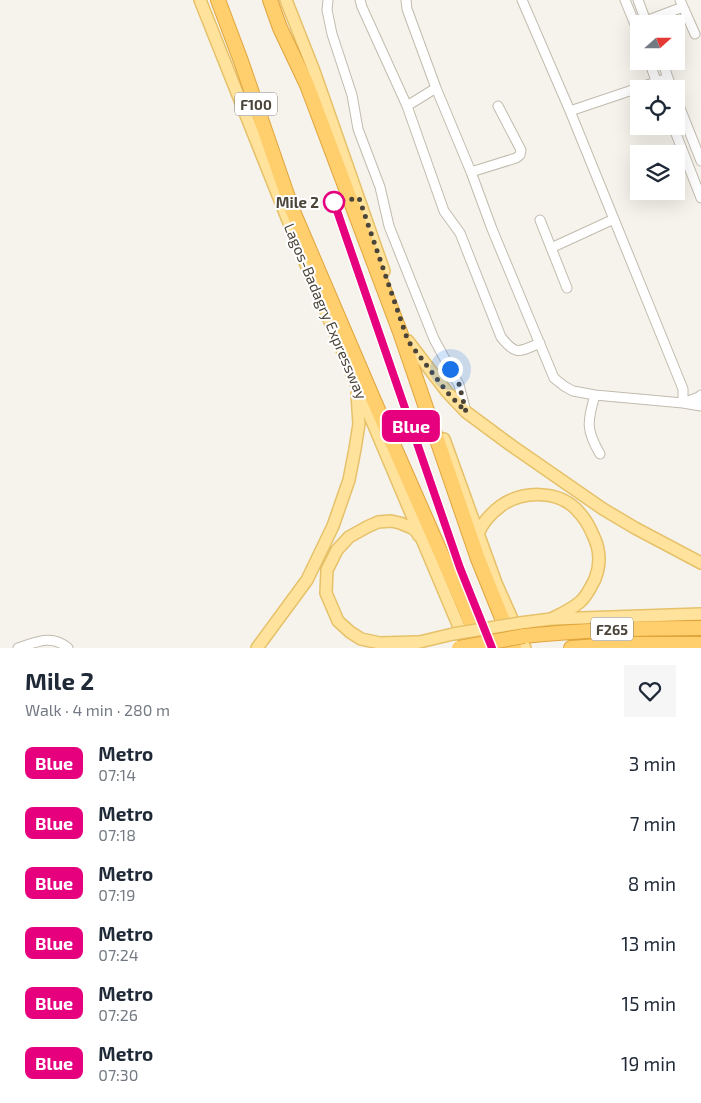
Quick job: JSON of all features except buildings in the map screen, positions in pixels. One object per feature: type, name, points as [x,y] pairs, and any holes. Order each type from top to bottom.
[{"type":"highway","name":"Lagos-Badagry Expressway","points":[[218,0],[292,209],[466,608],[481,648]]},
{"type":"highway","points":[[270,0],[280,28],[317,111],[400,332],[478,559],[514,648]]},
{"type":"highway","name":"F265","points":[[459,648],[523,636],[559,633],[627,628],[701,628]]},
{"type":"highway","name":"F265","points":[[571,648],[626,644],[701,644]]},
{"type":"main road","name":"Lagos-Badagry Expressway","points":[[200,0],[301,253],[468,648]]},
{"type":"main road","points":[[286,0],[314,71],[408,341],[496,583],[523,636]]},
{"type":"main road","points":[[408,341],[447,392],[466,412],[603,508],[635,528],[701,563]]},
{"type":"main road","points":[[258,648],[307,580],[333,526],[349,480],[359,424],[358,400],[352,372]]},
{"type":"main road","points":[[402,648],[417,642],[453,634],[523,636],[582,601],[592,586],[598,572],[600,558],[589,524],[576,508],[561,499],[542,494],[525,495],[509,500],[495,510],[484,522],[478,534]]},
{"type":"main road","points":[[417,642],[380,643],[362,639],[350,632],[338,621],[326,593],[327,570],[337,550],[349,537],[378,522],[391,521],[400,523],[416,531],[425,544]]},
{"type":"main road","points":[[550,619],[701,614]]},
{"type":"street","points":[[328,0],[332,34],[352,95],[358,129],[380,188],[389,226],[434,339],[459,384],[466,412]]},
{"type":"street","points":[[360,0],[407,106],[444,211],[460,233],[501,337],[510,348],[518,351],[540,343]]},
{"type":"street","points":[[406,0],[407,9],[436,88],[554,378],[573,391],[595,395],[683,402],[701,406]]},
{"type":"street","points":[[522,0],[614,219],[682,389],[683,402]]},
{"type":"street","points":[[625,0],[631,15]]},
{"type":"street","points":[[638,0],[644,15]]},
{"type":"street","points":[[661,15],[681,3],[695,34]]},
{"type":"street","points":[[665,70],[668,78],[665,80]]},
{"type":"street","points":[[407,106],[436,88]]},
{"type":"street","points":[[570,111],[630,93]]},
{"type":"street","points":[[470,172],[516,158],[520,155],[521,150],[498,106]]},
{"type":"street","points":[[685,121],[701,161]]},
{"type":"street","points":[[676,135],[701,198]]},
{"type":"street","points":[[551,248],[614,219]]},
{"type":"street","points":[[540,220],[567,288]]},
{"type":"street","points":[[595,395],[591,409],[590,434],[600,454]]},
{"type":"street","points":[[683,402],[701,395]]},
{"type":"street","points":[[18,648],[44,640],[55,640],[68,648]]},
{"type":"railway","points":[[334,202],[460,568],[492,648]]},
{"type":"metro line","name":"Blue","points":[[334,202],[460,568],[492,648]]},
{"type":"place","name":"Mile 2","points":[[334,202]]},
{"type":"route","points":[[334,202],[359,198],[408,341],[436,379],[466,412],[459,384],[450,369]]}]
